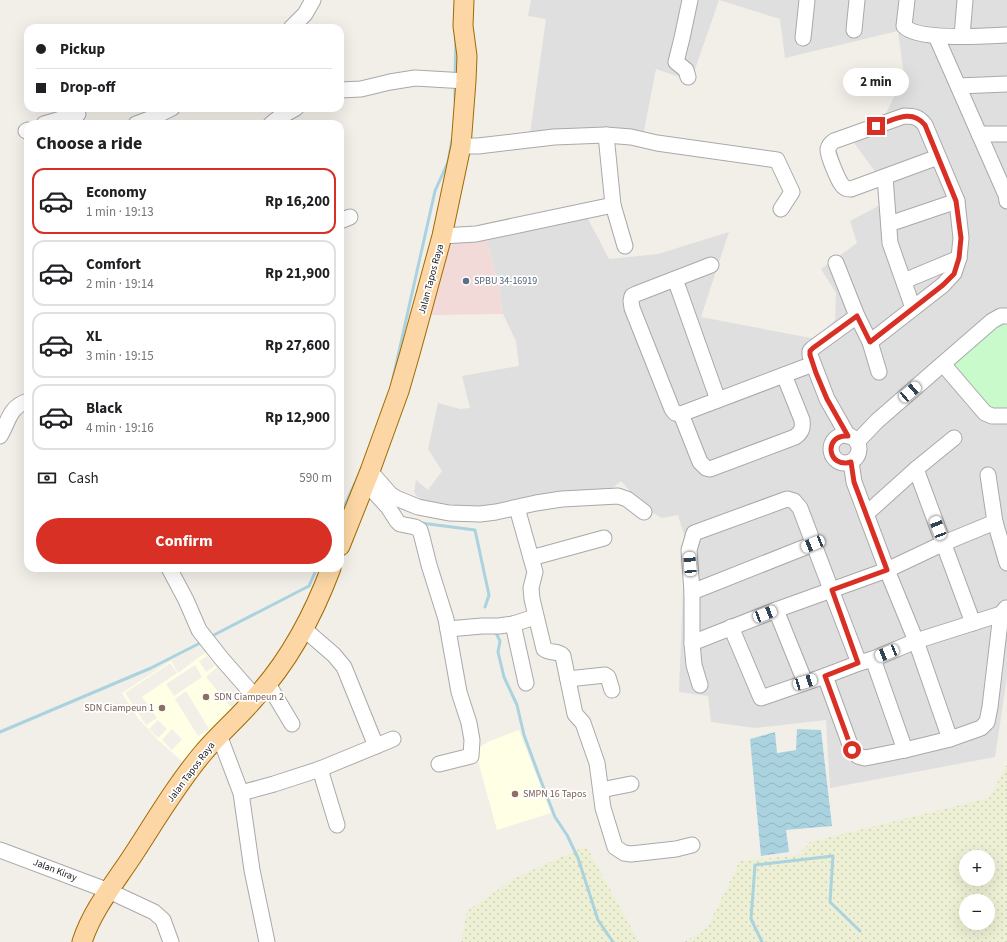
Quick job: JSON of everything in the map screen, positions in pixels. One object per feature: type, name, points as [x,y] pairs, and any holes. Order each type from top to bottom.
[{"type":"main road","name":"Jalan Tapos Raya","points":[[344,536],[368,477],[399,391],[442,236],[460,146],[457,80],[466,56],[463,26],[464,0]]},
{"type":"main road","name":"Jalan Tapos Raya","points":[[82,942],[94,915],[176,790],[203,753],[262,691],[291,652],[320,598],[330,572]]},
{"type":"street","points":[[295,24],[305,14],[313,0]]},
{"type":"street","points":[[688,77],[686,70],[676,62],[690,0]]},
{"type":"street","points":[[803,38],[807,0]]},
{"type":"street","points":[[854,30],[857,0]]},
{"type":"street","points":[[907,0],[904,26],[910,30],[936,36],[1007,35]]},
{"type":"street","points":[[962,36],[965,0]]},
{"type":"street","points":[[936,36],[979,134],[1004,184],[1007,201]]},
{"type":"street","points":[[344,90],[361,89],[414,78],[457,80]]},
{"type":"street","points":[[958,86],[1007,84]]},
{"type":"street","points":[[147,120],[164,112]]},
{"type":"street","points":[[276,120],[288,112]]},
{"type":"street","points":[[59,120],[78,115]]},
{"type":"street","points":[[870,342],[954,274],[959,258],[961,238],[956,201],[925,125],[920,119],[914,116],[904,116],[834,141],[829,145],[827,151],[842,186],[851,189],[938,157]]},
{"type":"street","points":[[979,134],[1007,134]]},
{"type":"street","points":[[460,146],[478,146],[554,137],[606,135],[630,137],[778,160],[792,192],[781,209]]},
{"type":"street","points":[[606,135],[613,205],[625,246]]},
{"type":"street","points":[[885,177],[890,243],[913,308]]},
{"type":"street","points":[[889,224],[956,201]]},
{"type":"street","points":[[442,236],[476,234],[613,205]]},
{"type":"street","points":[[904,281],[959,258]]},
{"type":"street","points":[[836,264],[857,316],[870,342],[879,372]]},
{"type":"street","points":[[711,265],[632,296],[632,308],[672,410],[675,413],[681,414],[813,364]]},
{"type":"street","points":[[675,279],[718,400]]},
{"type":"street","points":[[857,316],[810,351],[813,364],[827,399],[852,439],[858,451],[854,459],[851,462],[846,463],[837,461],[831,453],[832,443],[835,440],[839,437],[852,439],[877,421],[992,321],[1001,316],[1007,316]]},
{"type":"street","points":[[943,364],[985,413],[992,416],[1007,416]]},
{"type":"street","points":[[681,414],[700,462],[706,468],[710,469],[795,437],[803,428],[802,420],[784,375]]},
{"type":"street","points":[[0,436],[10,413],[24,402]]},
{"type":"street","points":[[866,514],[916,469],[954,438]]},
{"type":"street","points":[[851,462],[854,482],[887,570],[916,641],[950,739]]},
{"type":"street","points":[[916,469],[973,623]]},
{"type":"street","points":[[988,475],[996,522],[1007,563]]},
{"type":"street","points":[[368,477],[396,498],[418,506],[449,514],[480,514],[562,499],[618,496],[627,498],[644,512]]},
{"type":"street","points":[[368,477],[397,521],[400,524],[415,527],[420,530],[446,619],[459,692],[469,724],[472,740],[471,756],[439,764]]},
{"type":"street","points":[[700,685],[694,665],[692,643],[692,592],[689,550],[694,533],[787,499],[794,501],[800,508],[832,590],[866,661],[905,750]]},
{"type":"street","points":[[517,508],[535,572],[532,588],[532,599],[535,617],[544,649],[563,656],[575,714],[583,723],[597,763],[603,808],[614,844],[618,850],[631,854],[676,849],[692,845]]},
{"type":"street","points":[[692,643],[776,610],[887,570],[944,543],[996,522]]},
{"type":"street","points":[[531,558],[604,538]]},
{"type":"street","points":[[692,592],[813,544]]},
{"type":"street","points":[[171,572],[186,600],[199,630],[221,658],[262,691],[292,724]]},
{"type":"street","points":[[776,610],[805,682]]},
{"type":"street","points":[[732,627],[761,698],[866,661],[916,641],[973,623],[1004,611],[990,707],[987,722],[981,728],[950,739],[905,750],[865,758],[858,756],[852,750],[825,676]]},
{"type":"street","points":[[448,629],[513,624],[535,617]]},
{"type":"street","points":[[513,624],[526,683]]},
{"type":"street","points":[[304,629],[334,655],[344,667],[376,746]]},
{"type":"street","points":[[568,679],[605,675],[608,677],[612,690]]},
{"type":"street","points":[[219,735],[241,793],[252,870],[267,942]]},
{"type":"street","points":[[241,793],[320,769],[393,739]]},
{"type":"street","points":[[320,769],[337,825]]},
{"type":"street","points":[[601,790],[631,784]]},
{"type":"street","name":"Jalan Kiray","points":[[0,850],[109,891],[160,916],[165,923],[171,942]]},
{"type":"shaded area","points":[[531,0],[719,0],[691,81],[656,69],[644,131],[629,130],[530,134],[546,19],[528,16]]},
{"type":"shaded area","points":[[719,0],[1007,0],[1007,677],[995,757],[830,788],[826,720],[755,728],[711,722],[708,696],[679,692],[685,538],[678,515],[662,518],[647,510],[621,481],[604,495],[502,508],[426,507],[414,492],[416,480],[428,490],[442,471],[428,449],[438,403],[460,409],[470,408],[462,376],[519,366],[516,341],[503,314],[499,287],[486,236],[585,213],[609,259],[658,254],[729,232],[701,317],[816,339],[835,320],[836,293],[821,269],[857,243],[850,221],[884,203],[882,181],[854,143],[882,122],[904,76],[898,31],[785,58],[780,19]]},
{"type":"shaded area","points":[[486,236],[499,287],[503,314],[431,315],[449,240]]},
{"type":"shaded area","points":[[206,652],[217,667],[206,677],[234,711],[185,764],[157,739],[138,718],[122,693],[171,661],[178,673]],"holes":[[[207,656],[215,666],[206,672],[199,661]],[[170,663],[177,673],[142,697],[157,718],[146,725],[125,693]],[[195,665],[202,677],[174,696],[166,684]],[[186,691],[209,729],[198,736],[175,699]],[[158,720],[167,729],[158,738],[149,729]],[[172,729],[182,739],[172,750],[162,740]]]},
{"type":"shaded area","name":"SMPN 16 Tapos","points":[[519,730],[551,813],[497,830],[475,750],[490,741]]},
{"type":"shaded area","points":[[1007,765],[1007,942],[684,942],[707,928],[740,861],[798,855],[810,842],[989,798]]},
{"type":"shaded area","points":[[586,846],[639,942],[461,942],[467,911],[515,878]]},
{"type":"green space","points":[[998,324],[1007,324],[1007,412],[990,413],[949,363]]},
{"type":"water","points":[[797,729],[821,730],[832,826],[786,830],[789,852],[761,856],[750,739],[775,732],[777,753],[796,750]]},
{"type":"waterway","points":[[455,76],[456,38]]},
{"type":"waterway","points":[[455,84],[455,100]]},
{"type":"waterway","points":[[393,378],[435,191],[448,162],[452,140]]},
{"type":"waterway","points":[[344,507],[355,483]]},
{"type":"waterway","points":[[421,523],[475,530],[489,595],[485,607]]},
{"type":"waterway","points":[[210,637],[309,586],[315,572]]},
{"type":"waterway","points":[[495,631],[500,641],[498,652],[504,677],[517,705],[524,735],[538,773],[555,817],[567,835],[578,858],[598,920],[613,942]]},
{"type":"waterway","points":[[0,732],[151,668],[202,642]]},
{"type":"waterway","points":[[762,942],[751,919],[755,865],[833,856],[830,902],[860,931]]},
{"type":"place","name":"SPBU 34-16919","points":[[466,281]]},
{"type":"place","name":"SDN Ciampeun 2","points":[[206,697]]},
{"type":"place","name":"SDN Ciampeun 1","points":[[162,708]]},
{"type":"place","name":"SMPN 16 Tapos","points":[[515,794]]},
{"type":"route","points":[[852,750],[825,676],[858,663],[832,590],[887,570],[854,482],[851,462],[841,463],[837,461],[831,453],[832,443],[843,435],[848,436],[827,399],[816,373],[810,351],[857,316],[870,342],[943,285],[954,274],[959,258],[961,238],[956,201],[925,125],[920,119],[914,116],[904,116],[876,126]]}]
